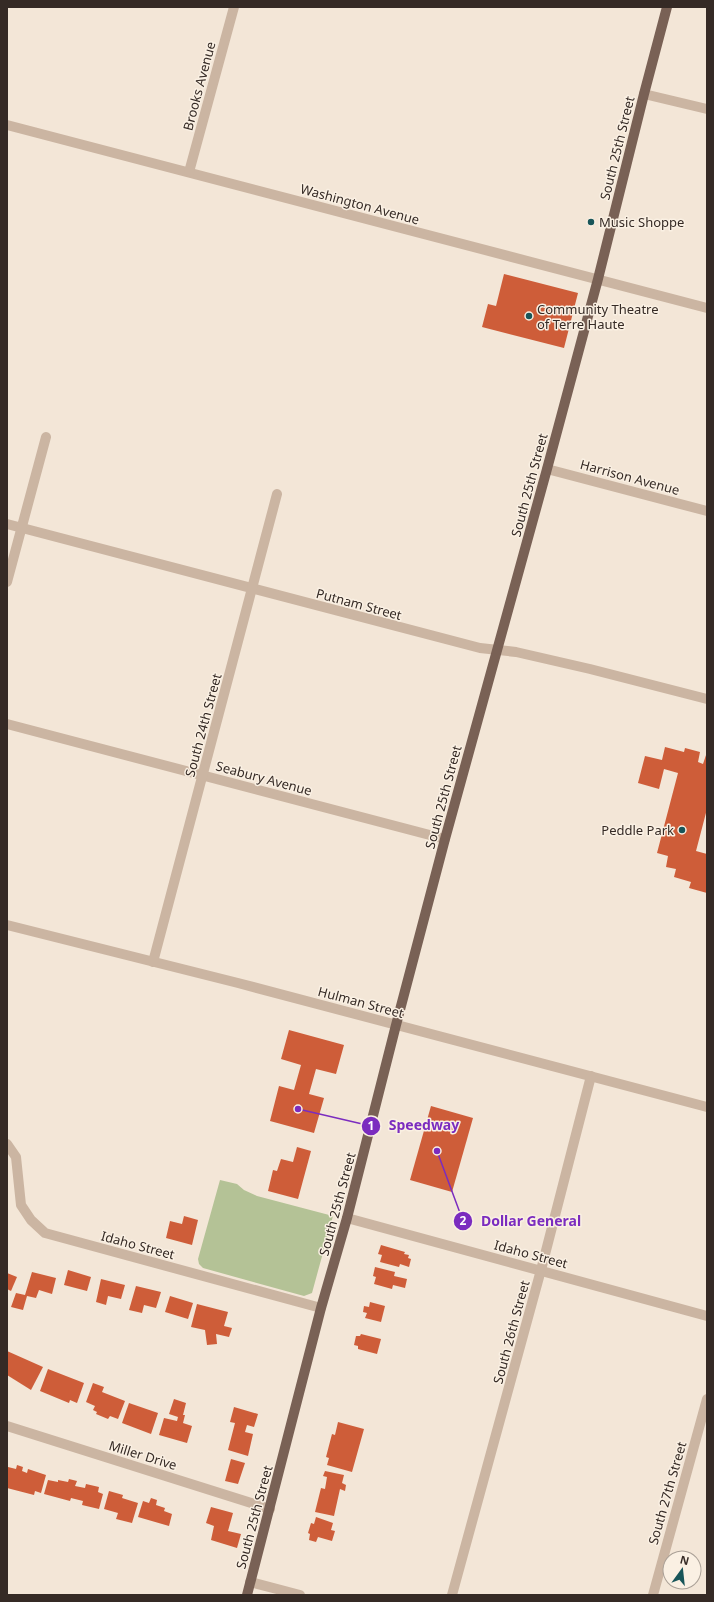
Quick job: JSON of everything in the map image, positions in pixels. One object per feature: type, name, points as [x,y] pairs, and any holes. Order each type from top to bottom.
[{"type":"main road","name":"South 25th Street","points":[[247,1595],[347,1218],[445,839],[598,279],[667,7]]},
{"type":"street","name":"Brooks Avenue","points":[[189,172],[234,7]]},
{"type":"street","points":[[644,94],[707,109]]},
{"type":"street","name":"Washington Avenue","points":[[7,125],[707,308]]},
{"type":"street","points":[[7,582],[46,437]]},
{"type":"street","name":"Harrison Avenue","points":[[547,469],[707,511]]},
{"type":"street","name":"South 24th Street","points":[[153,962],[277,494]]},
{"type":"street","name":"Putnam Street","points":[[7,524],[406,630],[496,651],[516,652],[707,699]]},
{"type":"street","name":"Seabury Avenue","points":[[7,724],[445,839]]},
{"type":"street","name":"Hulman Street","points":[[7,925],[396,1024],[707,1107]]},
{"type":"street","name":"South 26th Street","points":[[452,1595],[541,1270],[592,1076]]},
{"type":"street","name":"Idaho Street","points":[[7,1144],[16,1157],[21,1205],[31,1220],[45,1233],[322,1308]]},
{"type":"street","name":"Idaho Street","points":[[347,1218],[707,1316]]},
{"type":"street","name":"South 27th Street","points":[[653,1595],[707,1399]]},
{"type":"street","name":"Miller Drive","points":[[7,1426],[270,1509]]},
{"type":"street","points":[[250,1582],[300,1595]]},
{"type":"green space","points":[[220,1180],[237,1184],[244,1190],[257,1196],[333,1216],[312,1293],[304,1296],[203,1268],[199,1264],[198,1259]]},
{"type":"building","name":"Community Theatre of Terre Haute","points":[[504,274],[578,293],[564,348],[482,327],[488,304],[496,306]]},
{"type":"building","name":"Peddle Park","points":[[665,747],[684,752],[685,748],[700,752],[698,762],[703,764],[707,752],[707,809],[696,851],[707,854],[707,893],[689,888],[691,882],[674,877],[676,869],[666,867],[668,856],[657,853],[678,773],[664,769],[659,789],[638,783],[645,756],[662,760]]},
{"type":"building","points":[[289,1030],[344,1045],[336,1074],[316,1069],[309,1094],[324,1098],[314,1133],[270,1121],[279,1086],[294,1090],[301,1065],[281,1059]]},
{"type":"building","points":[[431,1106],[473,1118],[452,1192],[410,1180]]},
{"type":"building","points":[[297,1147],[311,1151],[298,1199],[268,1191],[273,1170],[277,1171],[281,1159],[293,1162]]},
{"type":"building","points":[[184,1216],[198,1220],[192,1245],[166,1238],[170,1221],[182,1224]]},
{"type":"building","points":[[381,1245],[405,1252],[404,1254],[409,1255],[408,1258],[411,1259],[409,1267],[400,1264],[399,1267],[380,1262],[382,1255],[378,1254]]},
{"type":"building","points":[[375,1267],[395,1272],[394,1276],[407,1279],[405,1288],[393,1285],[392,1289],[374,1284],[376,1277],[373,1276]]},
{"type":"building","points":[[68,1270],[91,1277],[87,1291],[64,1285]]},
{"type":"building","points":[[32,1272],[56,1278],[52,1294],[39,1290],[36,1298],[27,1296],[23,1310],[11,1307],[16,1293],[25,1295]]},
{"type":"building","points":[[7,1273],[17,1277],[11,1291],[7,1289]]},
{"type":"building","points":[[101,1279],[125,1285],[121,1299],[108,1296],[106,1305],[96,1302]]},
{"type":"building","points":[[136,1286],[161,1292],[156,1308],[144,1305],[142,1313],[129,1310]]},
{"type":"building","points":[[170,1296],[193,1303],[188,1319],[165,1312]]},
{"type":"building","points":[[370,1302],[385,1306],[381,1322],[365,1318],[367,1313],[363,1312],[364,1306],[369,1307]]},
{"type":"building","points":[[197,1304],[228,1312],[224,1326],[232,1328],[229,1337],[216,1334],[217,1344],[207,1345],[205,1330],[191,1327]]},
{"type":"building","points":[[361,1334],[381,1339],[377,1354],[358,1349],[358,1346],[354,1345],[356,1336],[360,1336]]},
{"type":"building","points":[[7,1351],[43,1367],[31,1390],[7,1375]]},
{"type":"building","points":[[48,1369],[84,1383],[77,1403],[70,1400],[69,1403],[40,1391]]},
{"type":"building","points":[[93,1383],[104,1387],[102,1392],[125,1401],[118,1419],[110,1416],[108,1419],[96,1414],[97,1412],[93,1410],[95,1406],[86,1402]]},
{"type":"building","points":[[174,1399],[186,1403],[183,1423],[192,1426],[187,1443],[159,1435],[164,1418],[177,1421],[178,1417],[169,1414]]},
{"type":"building","points":[[129,1403],[158,1413],[151,1434],[122,1423]]},
{"type":"building","points":[[234,1407],[258,1414],[254,1427],[247,1425],[245,1432],[253,1434],[248,1456],[228,1450],[235,1423],[230,1422]]},
{"type":"building","points":[[338,1422],[364,1429],[352,1472],[327,1465],[329,1458],[326,1457],[332,1434],[335,1435]]},
{"type":"building","points":[[231,1459],[245,1463],[238,1484],[225,1481]]},
{"type":"building","points":[[17,1465],[23,1467],[22,1471],[27,1473],[28,1469],[46,1475],[41,1493],[35,1491],[34,1495],[7,1488],[8,1467],[16,1469]]},
{"type":"building","points":[[325,1471],[344,1475],[342,1483],[346,1485],[345,1491],[340,1489],[334,1516],[315,1512],[321,1488],[325,1489],[327,1477],[323,1476]]},
{"type":"building","points":[[69,1479],[77,1481],[75,1486],[85,1488],[86,1484],[99,1487],[98,1492],[103,1494],[99,1509],[82,1505],[83,1501],[71,1498],[70,1501],[44,1494],[48,1480],[68,1482]]},
{"type":"building","points":[[109,1491],[123,1495],[122,1498],[138,1503],[132,1523],[116,1519],[118,1513],[104,1509]]},
{"type":"building","points":[[151,1498],[157,1500],[156,1505],[165,1508],[164,1511],[172,1514],[169,1526],[138,1517],[143,1501],[149,1503]]},
{"type":"building","points":[[211,1507],[233,1513],[228,1531],[241,1534],[237,1548],[211,1540],[214,1526],[206,1523]]},
{"type":"building","points":[[316,1517],[333,1523],[331,1530],[335,1531],[332,1541],[318,1537],[316,1542],[309,1540],[310,1534],[308,1533],[311,1523],[314,1524]]},
{"type":"place","name":"Music Shoppe","points":[[591,222]]},
{"type":"place","name":"Community Theatre of Terre Haute","points":[[529,316]]},
{"type":"place","name":"Peddle Park","points":[[682,830]]},
{"type":"place","name":"Speedway","points":[[298,1109]]},
{"type":"place","name":"Dollar General","points":[[437,1151]]}]
